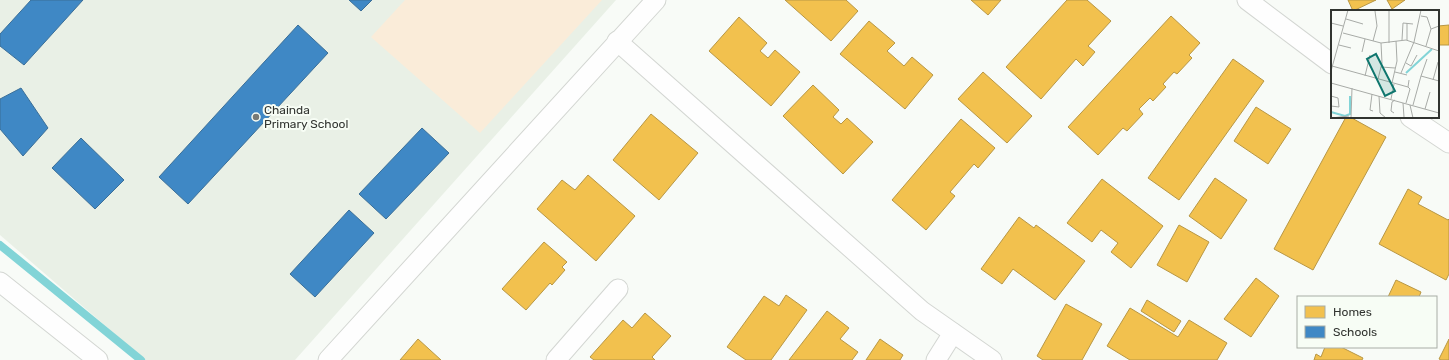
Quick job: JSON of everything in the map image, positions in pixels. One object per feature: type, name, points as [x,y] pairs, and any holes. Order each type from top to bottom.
[{"type":"street","points":[[328,360],[617,41],[656,0]]},
{"type":"street","points":[[1247,0],[1331,63]]},
{"type":"street","points":[[617,41],[922,311],[992,360]]},
{"type":"street","points":[[1412,118],[1449,143]]},
{"type":"street","points":[[0,282],[98,360]]},
{"type":"street","points":[[556,360],[618,289]]},
{"type":"street","points":[[936,360],[953,332]]},
{"type":"shaded area","name":"Chainda Primary School","points":[[0,0],[616,0],[295,360],[145,360],[0,235]]},
{"type":"shaded area","points":[[405,0],[602,0],[480,133],[371,37]]},
{"type":"building: Homes","points":[[785,0],[846,0],[858,11],[831,41]]},
{"type":"building: Homes","points":[[971,0],[1001,0],[988,15]]},
{"type":"building: Homes","points":[[1067,0],[1087,0],[1111,21],[1088,46],[1095,52],[1083,66],[1076,59],[1041,99],[1006,67]]},
{"type":"building: Homes","points":[[1348,0],[1376,0],[1355,10],[1353,10]]},
{"type":"building: Homes","points":[[1387,0],[1405,0],[1392,9]]},
{"type":"building: Homes","points":[[1171,16],[1200,43],[1189,55],[1192,58],[1177,74],[1174,72],[1163,84],[1166,87],[1153,101],[1150,98],[1139,109],[1143,114],[1127,131],[1123,128],[1098,155],[1068,127]]},
{"type":"building: Homes","points":[[739,17],[767,43],[760,51],[768,58],[775,50],[800,72],[771,106],[709,51]]},
{"type":"building: Homes","points":[[869,21],[895,43],[887,51],[904,66],[912,57],[933,75],[905,109],[840,54]]},
{"type":"building: Homes","points":[[1449,25],[1449,45],[1439,45],[1439,26]]},
{"type":"building: Homes","points":[[1233,59],[1264,81],[1179,200],[1148,178]]},
{"type":"building: Homes","points":[[983,72],[1032,116],[1007,143],[958,99]]},
{"type":"building: Homes","points":[[813,85],[839,110],[833,117],[841,124],[847,118],[873,142],[843,174],[783,116]]},
{"type":"building: Homes","points":[[1256,107],[1291,129],[1268,164],[1234,141]]},
{"type":"building: Homes","points":[[651,114],[698,153],[659,200],[613,160]]},
{"type":"building: Homes","points":[[1345,118],[1352,118],[1386,137],[1313,270],[1274,249]]},
{"type":"building: Homes","points":[[961,119],[995,148],[978,168],[974,164],[950,192],[955,196],[926,230],[892,200]]},
{"type":"building: Homes","points":[[588,175],[635,216],[596,261],[537,209],[562,180],[575,190]]},
{"type":"building: Homes","points":[[1215,178],[1247,200],[1221,239],[1189,216]]},
{"type":"building: Homes","points":[[1102,179],[1163,226],[1131,268],[1111,252],[1118,243],[1101,230],[1092,242],[1067,223]]},
{"type":"building: Homes","points":[[1408,189],[1422,197],[1418,204],[1448,220],[1449,219],[1449,274],[1446,280],[1379,244]]},
{"type":"building: Homes","points":[[1019,217],[1034,228],[1036,225],[1085,261],[1055,300],[1013,269],[1002,284],[981,269]]},
{"type":"building: Homes","points":[[1179,225],[1209,242],[1187,282],[1157,265]]},
{"type":"building: Homes","points":[[544,242],[567,262],[562,267],[565,270],[552,285],[550,283],[526,310],[502,289]]},
{"type":"building: Homes","points":[[1256,278],[1279,296],[1251,337],[1224,319]]},
{"type":"building: Homes","points":[[1396,280],[1421,292],[1419,296],[1388,296]]},
{"type":"building: Homes","points":[[786,295],[807,310],[771,360],[746,360],[727,347],[764,296],[779,306]]},
{"type":"building: Homes","points":[[1147,300],[1181,321],[1174,332],[1141,311]]},
{"type":"building: Homes","points":[[1066,304],[1102,324],[1082,360],[1043,360],[1037,356]]},
{"type":"building: Homes","points":[[1130,308],[1178,337],[1189,320],[1227,343],[1217,360],[1130,360],[1107,346]]},
{"type":"building: Homes","points":[[827,311],[849,328],[840,339],[858,352],[852,360],[789,360]]},
{"type":"building: Homes","points":[[645,313],[671,336],[652,357],[655,360],[594,360],[590,357],[623,320],[632,328]]},
{"type":"building: Homes","points":[[418,339],[441,360],[400,360]]},
{"type":"building: Homes","points":[[880,339],[903,355],[900,360],[866,360]]},
{"type":"building: Homes","points":[[1449,339],[1449,360],[1441,360],[1439,359]]},
{"type":"building: Homes","points":[[1325,348],[1343,348],[1363,358],[1362,360],[1314,360],[1316,354],[1321,357]]},
{"type":"building: Schools","points":[[31,0],[83,0],[24,65],[0,46],[0,34]]},
{"type":"building: Schools","points":[[349,0],[372,0],[361,11]]},
{"type":"building: Schools","points":[[298,25],[328,53],[188,204],[159,177]]},
{"type":"building: Schools","points":[[21,88],[48,128],[23,156],[0,129],[0,99]]},
{"type":"building: Schools","points":[[422,128],[449,153],[386,219],[359,194]]},
{"type":"building: Schools","points":[[81,138],[124,180],[95,209],[52,168]]},
{"type":"building: Schools","points":[[349,210],[374,233],[315,297],[290,274]]},
{"type":"waterway","points":[[0,245],[141,360]]},
{"type":"place","name":"Chainda Primary School","points":[[256,117]]}]
